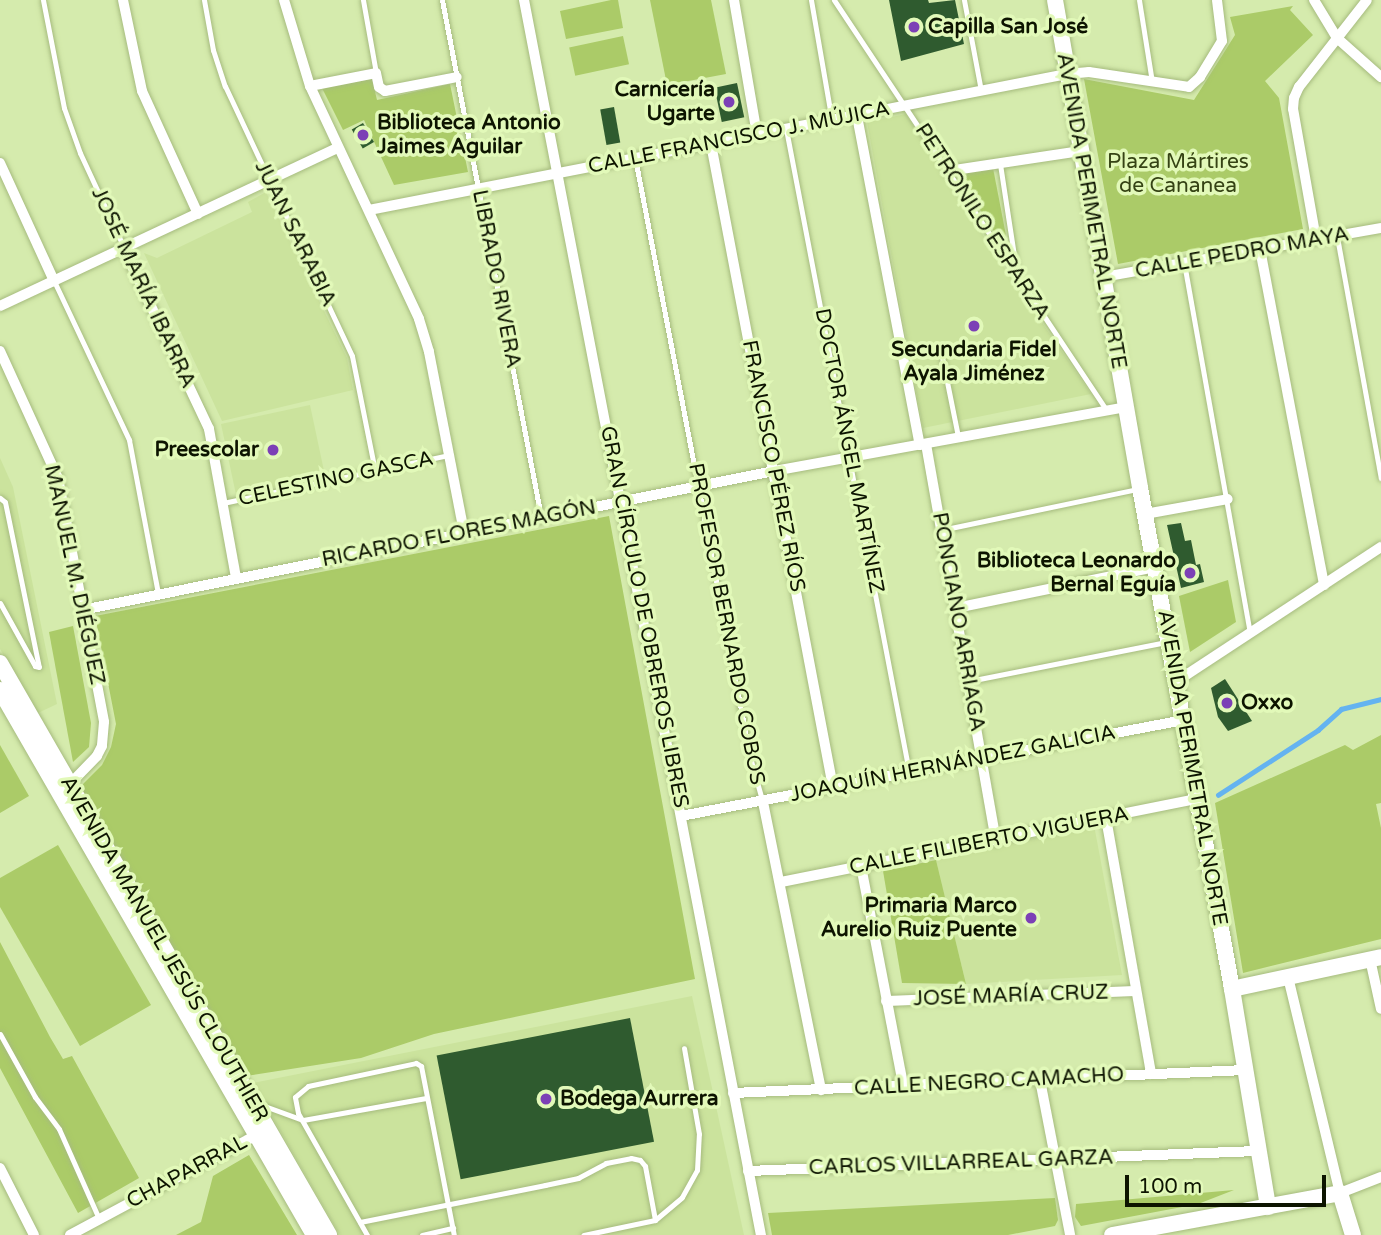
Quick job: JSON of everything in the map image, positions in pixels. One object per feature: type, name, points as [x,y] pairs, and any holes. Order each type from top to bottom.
[{"type":"street","points":[[123,0],[142,91],[198,214]]},
{"type":"street","points":[[284,0],[310,86],[419,319],[429,352],[464,532]]},
{"type":"street","name":"GRAN CÍRCULO DE OBREROS LIBRES","points":[[524,0],[761,1235]]},
{"type":"street","points":[[734,0],[757,135]]},
{"type":"street","name":"AVENIDA PERIMETRAL NORTE","points":[[1055,0],[1140,488],[1232,989],[1268,1207]]},
{"type":"street","name":"CALLE FRANCISCO J. MÚJICA","points":[[369,210],[1067,74],[1096,73],[1182,88],[1195,84],[1222,41],[1217,0]]},
{"type":"street","points":[[1314,0],[1337,38],[1381,77]]},
{"type":"street","points":[[1316,239],[1293,109],[1294,99],[1299,86],[1367,0]]},
{"type":"street","points":[[310,86],[376,73],[379,87],[386,91],[457,77]]},
{"type":"street","name":"PONCIANO ARRIAGA","points":[[857,117],[956,608],[984,758],[996,841]]},
{"type":"street","name":"FRANCISCO PÉREZ RÍOS","points":[[711,144],[833,787]]},
{"type":"street","points":[[0,306],[338,148]]},
{"type":"street","points":[[948,171],[1080,151]]},
{"type":"street","points":[[0,163],[54,281]]},
{"type":"street","name":"CALLE PEDRO MAYA","points":[[1103,278],[1381,228]]},
{"type":"street","name":"JOSÉ MARÍA IBARRA","points":[[124,249],[209,429],[236,578]]},
{"type":"street","points":[[1260,249],[1324,585]]},
{"type":"street","name":"MANUEL M. DIÉGUEZ","points":[[0,351],[58,478],[103,734],[97,756],[65,788]]},
{"type":"street","name":"RICARDO FLORES MAGÓN","points":[[82,610],[775,471],[1126,407]]},
{"type":"street","points":[[1145,514],[1228,499]]},
{"type":"street","points":[[1177,681],[1381,548]]},
{"type":"street","points":[[956,608],[1155,567]]},
{"type":"street","name":"AVENIDA MANUEL JESÚS CLOUTHIER","points":[[0,663],[231,1092],[330,1235]]},
{"type":"street","name":"AVENIDA MANUEL JESÚS CLOUTHIER","points":[[0,690],[65,788],[251,1101],[261,1132],[314,1235]]},
{"type":"street","name":"JOAQUÍN HERNÁNDEZ GALICIA","points":[[681,816],[1184,719]]},
{"type":"street","name":"CALLE FILIBERTO VIGUERA","points":[[781,883],[1197,799]]},
{"type":"street","name":"PROFESOR BERNARDO COBOS","points":[[763,802],[821,1090]]},
{"type":"street","points":[[1106,818],[1152,1074]]},
{"type":"street","points":[[861,866],[903,1084]]},
{"type":"street","points":[[1232,989],[1376,958],[1381,1009]]},
{"type":"street","points":[[1288,977],[1340,1193],[1353,1235]]},
{"type":"street","name":"JOSÉ MARÍA CRUZ","points":[[886,1001],[1136,991]]},
{"type":"street","name":"CALLE NEGRO CAMACHO","points":[[733,1093],[1245,1070]]},
{"type":"street","points":[[1040,1080],[1070,1235]]},
{"type":"street","name":"CHAPARRAL","points":[[70,1235],[261,1132]]},
{"type":"street","name":"CARLOS VILLARREAL GARZA","points":[[748,1171],[1258,1151]]},
{"type":"street","points":[[0,1168],[34,1235]]},
{"type":"street","points":[[1112,1235],[1138,1233],[1340,1193],[1381,1177]]},
{"type":"lane","name":"JOSÉ MARÍA IBARRA","points":[[43,0],[64,108],[80,153],[124,249]]},
{"type":"lane","name":"JUAN SARABIA","points":[[204,0],[222,78],[352,356],[375,471]]},
{"type":"lane","points":[[363,0],[376,73]]},
{"type":"lane","name":"LIBRADO RIVERA","points":[[442,0],[541,517]]},
{"type":"lane","points":[[811,0],[832,121]]},
{"type":"lane","name":"PETRONILO ESPARZA","points":[[834,0],[1106,410]]},
{"type":"lane","points":[[964,0],[981,91]]},
{"type":"lane","points":[[1139,0],[1153,82]]},
{"type":"lane","name":"DOCTOR ÁNGEL MARTÍNEZ","points":[[786,129],[909,772]]},
{"type":"lane","name":"PROFESOR BERNARDO COBOS","points":[[635,158],[750,757],[763,802]]},
{"type":"lane","points":[[1000,164],[1018,279]]},
{"type":"lane","points":[[1336,236],[1381,478]]},
{"type":"lane","points":[[1184,263],[1251,634]]},
{"type":"lane","points":[[54,281],[129,440],[158,594]]},
{"type":"lane","points":[[942,357],[958,438]]},
{"type":"lane","name":"CELESTINO GASCA","points":[[223,503],[448,455]]},
{"type":"lane","points":[[941,530],[1140,488]]},
{"type":"lane","points":[[0,498],[5,502],[39,667],[35,666],[0,603]]},
{"type":"lane","points":[[969,681],[1169,642]]},
{"type":"lane","points":[[0,1034],[35,1097],[59,1129],[99,1219]]},
{"type":"lane","points":[[584,1235],[655,1220],[682,1197],[697,1170],[699,1134],[684,1048]]},
{"type":"lane","points":[[367,1235],[303,1120],[295,1101],[297,1093],[308,1086],[416,1063],[421,1066],[454,1232],[422,1235]]},
{"type":"lane","points":[[231,1092],[303,1120],[426,1098]]},
{"type":"lane","points":[[360,1222],[578,1178],[598,1166],[636,1158],[645,1166],[655,1220]]},
{"type":"shaded area","name":"Secundaria Fidel Ayala Jiménez","points":[[906,114],[997,257],[1091,394],[923,428],[867,122]]},
{"type":"shaded area","points":[[266,192],[347,358],[353,390],[222,421],[144,253],[157,258],[252,212],[248,202]]},
{"type":"shaded area","name":"Preescolar","points":[[310,405],[325,476],[236,495],[221,424]]},
{"type":"shaded area","points":[[0,458],[13,487],[57,704],[38,713],[0,649]]},
{"type":"shaded area","name":"Primaria Marco Aurelio Ruiz Puente","points":[[1094,825],[1122,975],[966,984],[936,860]]},
{"type":"shaded area","points":[[692,996],[744,1235],[340,1235],[253,1083]]},
{"type":"green space","points":[[618,0],[623,28],[566,39],[560,11]]},
{"type":"green space","points":[[650,0],[711,0],[726,74],[667,85]]},
{"type":"green space","name":"Plaza Mártires de Cananea","points":[[1293,6],[1290,10],[1313,35],[1265,81],[1279,98],[1303,229],[1118,264],[1084,79],[1194,100],[1235,35],[1230,17]]},
{"type":"green space","points":[[623,36],[629,64],[575,76],[569,47]]},
{"type":"green space","points":[[372,79],[377,100],[450,84],[468,172],[394,185],[364,120],[343,130],[322,88]]},
{"type":"green space","points":[[993,168],[1010,256],[956,173]]},
{"type":"green space","points":[[609,516],[695,979],[434,1034],[361,1058],[246,1076],[82,790],[83,784],[102,765],[111,747],[116,724],[95,616]]},
{"type":"green space","points":[[1228,580],[1236,622],[1190,652],[1179,596]]},
{"type":"green space","points":[[73,626],[91,723],[89,747],[73,762],[49,632]]},
{"type":"green space","points":[[1381,735],[1381,803],[1376,804],[1381,828],[1381,939],[1243,973],[1215,803],[1345,745],[1353,750]]},
{"type":"green space","points":[[0,745],[29,796],[0,813]]},
{"type":"green space","points":[[58,845],[151,1005],[80,1046],[0,907],[0,878]]},
{"type":"green space","points":[[936,860],[966,984],[902,983],[883,871]]},
{"type":"green space","points":[[0,942],[50,1037],[63,1059],[72,1056],[139,1178],[78,1213],[0,1068]]},
{"type":"green space","points":[[249,1155],[297,1235],[176,1235],[201,1222],[213,1176]]},
{"type":"green space","points":[[1234,1190],[1198,1204],[1081,1226],[1075,1217],[1076,1204]]},
{"type":"green space","points":[[1055,1198],[1058,1220],[1055,1226],[1008,1235],[772,1235],[768,1213]]},
{"type":"building","name":"Capilla San José","points":[[889,0],[928,0],[929,3],[955,0],[964,44],[901,61]]},
{"type":"building","name":"Carnicería Ugarte","points":[[737,83],[744,117],[722,122],[715,88]]},
{"type":"building","points":[[614,107],[620,142],[606,145],[600,109]]},
{"type":"building","name":"Biblioteca Antonio Jaimes Aguilar","points":[[363,123],[374,142],[363,149],[352,130]]},
{"type":"building","points":[[1181,523],[1185,541],[1191,540],[1196,565],[1200,564],[1204,582],[1181,588],[1167,525]]},
{"type":"building","name":"Oxxo","points":[[1225,679],[1252,721],[1228,731],[1218,717],[1211,688]]},
{"type":"building","name":"Bodega Aurrera","points":[[630,1018],[654,1142],[461,1179],[437,1056]]},
{"type":"waterway","points":[[1218,795],[1318,730],[1341,709],[1381,699]]},
{"type":"place","name":"Capilla San José","points":[[914,27]]},
{"type":"place","name":"Carnicería Ugarte","points":[[729,102]]},
{"type":"place","name":"Biblioteca Antonio Jaimes Aguilar","points":[[363,135]]},
{"type":"place","name":"Secundaria Fidel Ayala Jiménez","points":[[974,326]]},
{"type":"place","name":"Preescolar","points":[[273,450]]},
{"type":"place","name":"Biblioteca Leonardo Bernal Eguía","points":[[1190,573]]},
{"type":"place","name":"Oxxo","points":[[1227,703]]},
{"type":"place","name":"Primaria Marco Aurelio Ruiz Puente","points":[[1031,918]]},
{"type":"place","name":"Bodega Aurrera","points":[[546,1099]]}]
